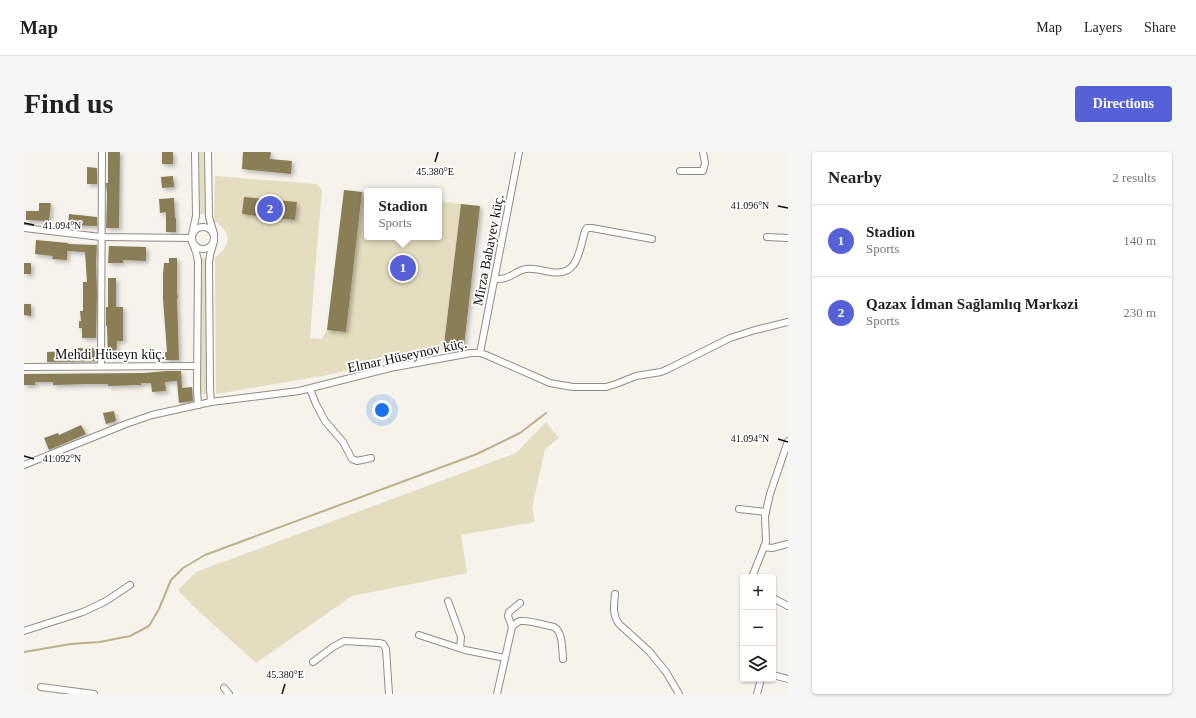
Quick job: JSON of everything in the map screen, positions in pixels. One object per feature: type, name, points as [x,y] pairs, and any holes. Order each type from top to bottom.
[{"type":"street","points":[[101,366],[102,152]]},
{"type":"street","points":[[195,152],[196,216],[192,238],[198,261],[198,405]]},
{"type":"street","points":[[208,152],[209,217],[214,234],[209,263],[211,402]]},
{"type":"street","name":"Mirzə Babayev küç.","points":[[480,353],[519,152]]},
{"type":"street","points":[[680,171],[704,170],[705,163],[703,152]]},
{"type":"street","points":[[192,238],[197,228],[201,227],[208,228],[214,234]]},
{"type":"street","points":[[24,228],[101,237],[192,238]]},
{"type":"street","points":[[495,279],[503,280],[527,269],[552,273],[568,271],[572,268],[576,261],[584,231],[587,228],[652,239]]},
{"type":"street","points":[[767,237],[788,238]]},
{"type":"street","points":[[192,238],[196,247],[203,249],[210,247],[214,241]]},
{"type":"street","name":"Elmar Hüseynov küç.","points":[[24,465],[152,415],[211,402],[288,394],[413,363],[471,353],[480,353],[506,363],[535,378],[550,383],[573,387],[597,388],[616,384],[636,376],[661,372],[730,338],[788,322]]},
{"type":"street","name":"Mehdi Hüseyn küç.","points":[[24,367],[197,366]]},
{"type":"street","points":[[310,389],[325,421],[343,442],[352,459],[357,461],[371,458]]},
{"type":"street","points":[[753,574],[764,547],[766,534],[766,512],[770,494],[788,441]]},
{"type":"street","points":[[739,509],[766,512]]},
{"type":"street","points":[[764,547],[772,548],[788,544]]},
{"type":"street","points":[[24,631],[83,612],[106,601],[130,585]]},
{"type":"street","points":[[615,594],[613,608],[619,624],[649,652],[666,672],[678,694]]},
{"type":"street","points":[[776,600],[788,606]]},
{"type":"street","points":[[448,601],[460,637],[460,648]]},
{"type":"street","points":[[512,627],[508,616],[509,612],[520,603]]},
{"type":"street","points":[[497,694],[512,627],[515,623],[526,622],[558,629],[560,633],[563,659]]},
{"type":"street","points":[[420,635],[460,648],[505,658]]},
{"type":"street","points":[[313,662],[333,647],[344,641],[383,644],[386,649],[389,694]]},
{"type":"street","points":[[776,676],[788,679]]},
{"type":"street","points":[[758,694],[760,682]]},
{"type":"street","points":[[41,687],[94,694]]},
{"type":"street","points":[[224,688],[229,694]]},
{"type":"shaded area","points":[[199,152],[204,152],[206,214],[200,214]]},
{"type":"shaded area","points":[[215,176],[317,184],[322,190],[310,338],[322,339],[327,330],[346,332],[362,192],[364,192],[364,240],[442,240],[442,201],[461,204],[444,343],[464,346],[463,350],[442,350],[322,376],[216,394],[215,258],[225,247],[228,236],[225,230],[214,220]]},
{"type":"shaded area","points":[[201,258],[207,258],[206,394],[200,394]]},
{"type":"shaded area","points":[[546,422],[559,438],[545,449],[532,508],[535,522],[461,535],[467,573],[352,596],[256,663],[192,605],[178,590],[196,572],[516,453]]},
{"type":"building","points":[[108,152],[120,152],[119,228],[106,228]]},
{"type":"building","points":[[162,152],[173,152],[173,164],[162,164]]},
{"type":"building","points":[[243,152],[271,152],[270,159],[292,161],[291,174],[242,169]]},
{"type":"building","points":[[87,167],[97,168],[97,184],[87,184]]},
{"type":"building","points":[[173,176],[174,187],[162,188],[161,177]]},
{"type":"building","points":[[344,190],[362,192],[346,332],[327,330]]},
{"type":"building","points":[[244,197],[297,202],[295,220],[242,214]]},
{"type":"building","points":[[174,198],[176,232],[166,232],[166,212],[160,213],[159,199]]},
{"type":"building","points":[[39,203],[51,203],[49,221],[26,220],[26,211],[39,211]]},
{"type":"building","points":[[461,204],[480,206],[464,346],[444,344]]},
{"type":"building","points":[[69,214],[97,217],[97,226],[68,225]]},
{"type":"building","points":[[36,240],[68,244],[97,245],[96,338],[82,338],[82,328],[79,328],[79,321],[81,321],[80,311],[83,311],[83,282],[87,282],[85,252],[67,251],[67,260],[52,259],[53,256],[35,254]]},
{"type":"building","points":[[109,246],[146,247],[146,261],[123,260],[123,263],[108,263]]},
{"type":"building","points":[[169,258],[177,258],[179,360],[165,360],[165,352],[167,352],[163,299],[163,275],[164,263],[169,263]]},
{"type":"building","points":[[24,263],[31,263],[31,274],[24,274]]},
{"type":"building","points":[[108,278],[116,278],[116,307],[123,307],[123,341],[117,341],[116,356],[108,356],[106,307],[108,307]]},
{"type":"building","points":[[24,304],[31,304],[31,316],[24,315]]},
{"type":"building","points":[[72,348],[97,348],[97,361],[47,362],[47,352],[72,351]]},
{"type":"building","points":[[181,371],[182,388],[192,387],[193,401],[179,403],[177,381],[165,382],[166,391],[152,392],[151,383],[141,383],[141,385],[108,386],[108,384],[53,385],[53,382],[35,382],[35,385],[24,385],[24,374],[144,373]]},
{"type":"building","points":[[114,411],[116,421],[106,424],[103,413]]},
{"type":"building","points":[[81,425],[86,434],[49,450],[44,438],[58,433],[59,435]]},
{"type":"waterway","points":[[24,652],[71,644],[100,642],[130,636],[149,626],[159,609],[171,580],[183,568],[205,555],[477,454],[520,433],[546,413]]},
{"type":"place","name":"Qazax İdman Sağlamlıq Mərkəzi","points":[[270,209]]},
{"type":"place","name":"Stadion","points":[[403,268]]}]
